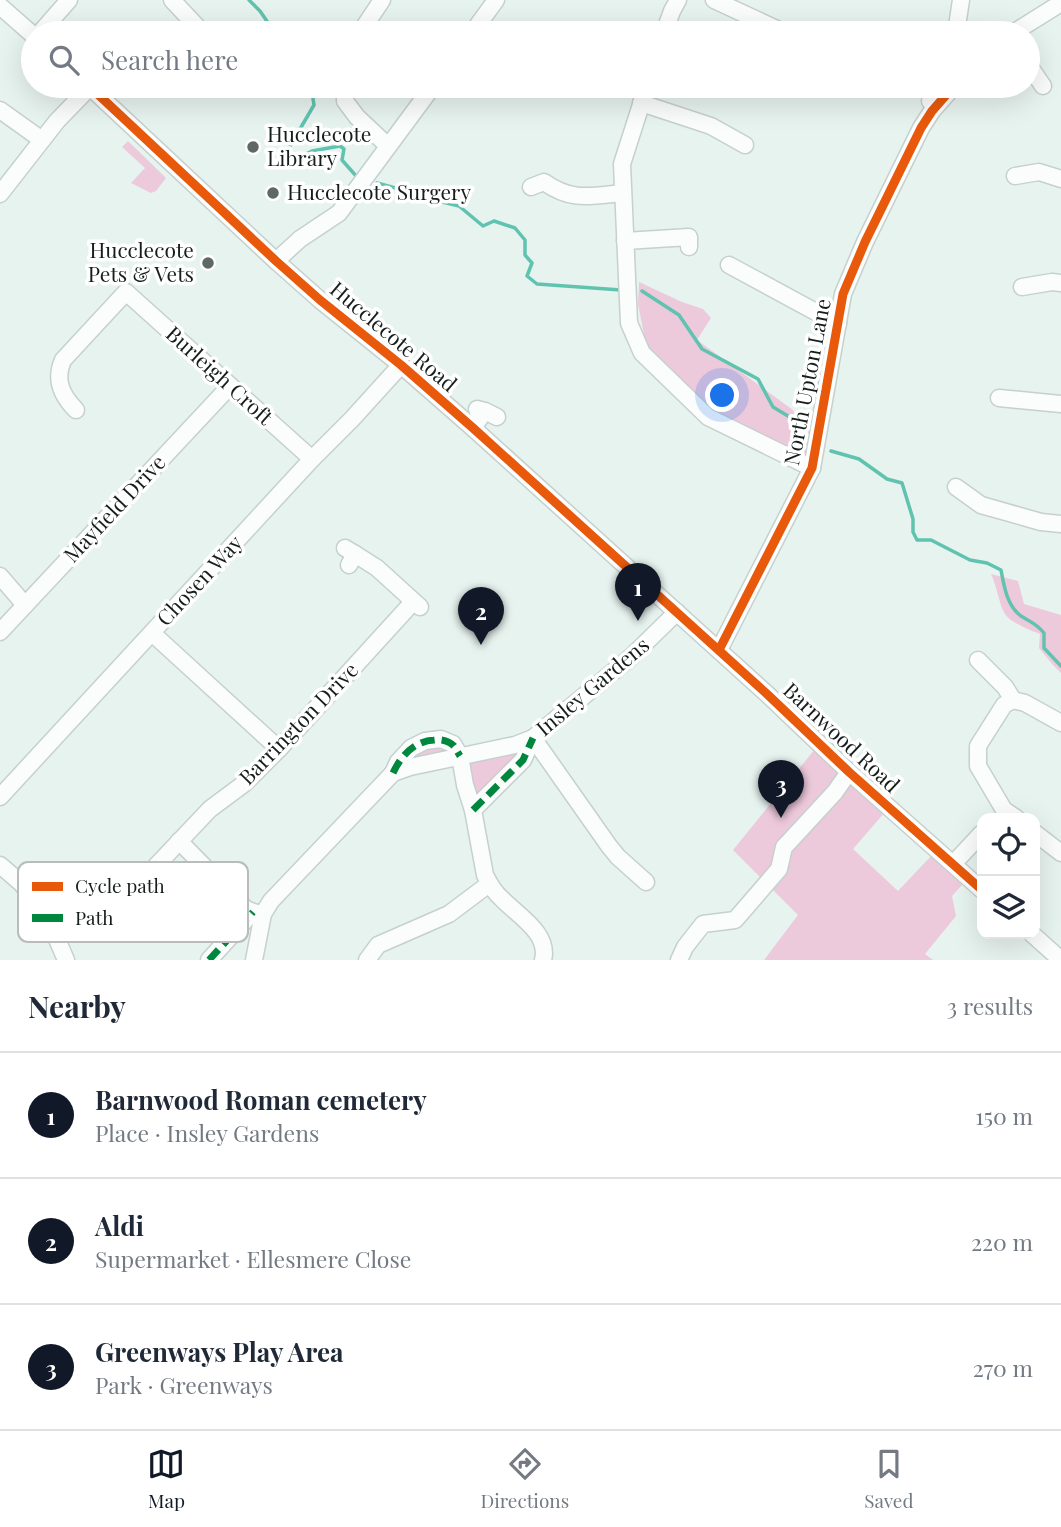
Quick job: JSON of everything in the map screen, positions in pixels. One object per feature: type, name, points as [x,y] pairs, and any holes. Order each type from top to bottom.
[{"type":"street","points":[[51,21],[69,0]]},
{"type":"street","points":[[172,0],[192,21]]},
{"type":"street","points":[[368,21],[382,0]]},
{"type":"street","points":[[481,21],[496,0]]},
{"type":"street","points":[[669,21],[678,0]]},
{"type":"street","points":[[714,0],[768,21]]},
{"type":"street","points":[[958,21],[961,0]]},
{"type":"street","points":[[1032,21],[1061,3]]},
{"type":"street","points":[[0,6],[21,24]]},
{"type":"street","points":[[1040,82],[1043,86]]},
{"type":"street","points":[[0,194],[79,98]]},
{"type":"street","name":"Hucclecote Road","points":[[103,98],[276,261],[473,428],[677,612]]},
{"type":"street","points":[[345,98],[357,117],[388,146]]},
{"type":"street","points":[[276,261],[300,239],[340,213],[424,98]]},
{"type":"street","points":[[643,98],[622,164],[629,323],[642,353],[708,417],[812,468]]},
{"type":"street","name":"North Upton Lane","points":[[719,650],[812,468],[843,294],[894,182],[927,119],[944,98]]},
{"type":"street","points":[[642,103],[711,126],[745,145]]},
{"type":"street","points":[[0,110],[42,140]]},
{"type":"street","points":[[1039,172],[1044,156]]},
{"type":"street","points":[[1015,176],[1039,172],[1061,179]]},
{"type":"street","points":[[540,179],[566,194],[579,197],[622,193]]},
{"type":"street","points":[[625,241],[689,237]]},
{"type":"street","points":[[729,265],[838,324]]},
{"type":"street","points":[[1023,288],[1052,282],[1061,283]]},
{"type":"street","name":"Burleigh Croft","points":[[66,404],[58,378],[63,360],[126,292],[312,459]]},
{"type":"street","name":"Chosen Way","points":[[0,797],[401,365]]},
{"type":"street","name":"Mayfield Drive","points":[[0,632],[230,386]]},
{"type":"street","points":[[1005,396],[1061,404]]},
{"type":"street","points":[[473,428],[480,418],[477,409],[497,417]]},
{"type":"street","points":[[974,501],[982,485]]},
{"type":"street","points":[[956,487],[981,505],[1041,522],[1061,524]]},
{"type":"street","name":"Barrington Drive","points":[[159,862],[210,809],[245,783],[417,605],[377,568],[350,556]]},
{"type":"street","points":[[0,576],[25,605]]},
{"type":"street","name":"Barnwood Road","points":[[677,612],[849,772],[977,886]]},
{"type":"street","name":"Insley Gardens","points":[[248,923],[393,773],[515,745],[533,738],[631,657],[677,612]]},
{"type":"street","points":[[152,634],[279,749]]},
{"type":"street","points":[[978,660],[1005,687],[1013,700]]},
{"type":"street","points":[[1004,813],[978,766],[978,746],[1004,705],[1013,700],[1025,703],[1061,723]]},
{"type":"street","points":[[474,810],[523,760],[533,738]]},
{"type":"street","points":[[533,738],[609,846],[646,882]]},
{"type":"street","points":[[460,756],[465,785],[474,810],[485,875],[500,897],[530,924],[549,959]]},
{"type":"street","points":[[679,960],[685,947],[703,924],[735,920],[779,869],[784,847],[835,792],[849,772]]},
{"type":"street","points":[[1040,837],[1061,853]]},
{"type":"street","points":[[953,864],[977,838]]},
{"type":"street","points":[[179,841],[200,862]]},
{"type":"street","points":[[0,865],[18,881]]},
{"type":"street","points":[[368,960],[378,945],[449,914],[489,884]]},
{"type":"street","points":[[248,910],[258,913]]},
{"type":"street","name":"Insley Gardens","points":[[254,960],[258,913]]},
{"type":"street","points":[[1038,939],[1061,960]]},
{"type":"street","points":[[58,942],[66,960]]},
{"type":"street","name":"Insley Gardens","points":[[209,960],[228,942]]},
{"type":"shaded area","points":[[128,141],[166,178],[156,191],[151,193],[131,183],[145,168],[122,147]]},
{"type":"shaded area","points":[[639,282],[703,309],[711,318],[697,340],[793,410],[796,418],[817,431],[812,455],[789,454],[714,415],[647,350],[638,304]]},
{"type":"shaded area","points":[[991,574],[1018,581],[1024,604],[1061,615],[1061,673],[1039,648],[1040,634],[1016,623],[1005,614]]},
{"type":"shaded area","points":[[533,738],[472,814],[460,754],[398,762],[425,741],[466,753]]},
{"type":"shaded area","points":[[815,749],[885,812],[853,849],[898,891],[932,855],[962,885],[952,896],[956,916],[925,954],[933,960],[764,960],[798,915],[733,850]]},
{"type":"waterway","points":[[249,0],[267,21]]},
{"type":"waterway","points":[[313,98],[314,105],[286,153],[292,161],[312,151],[340,146],[344,149],[342,160],[357,177]]},
{"type":"waterway","points":[[377,183],[399,189],[419,200],[434,200],[459,206],[483,226],[494,221],[515,228],[525,240],[525,255],[532,263],[527,276],[537,284],[621,290]]},
{"type":"waterway","points":[[642,291],[679,315],[702,349],[758,379],[773,407],[803,425]]},
{"type":"waterway","points":[[831,451],[859,459],[887,479],[902,483],[917,540],[931,540],[970,560],[987,563],[1001,570],[1012,607],[1044,633],[1044,648],[1061,666]]},
{"type":"marked path","points":[[473,810],[523,760],[533,738]]},
{"type":"marked path","points":[[393,773],[409,750],[427,741],[447,742],[454,746],[460,756]]},
{"type":"marked path","points":[[248,917],[253,912]]},
{"type":"marked path","points":[[209,960],[226,942]]},
{"type":"cycle path","points":[[102,98],[276,261],[473,428],[977,886]]},
{"type":"cycle path","points":[[719,650],[812,468],[843,294],[865,242],[921,128],[943,98]]},
{"type":"place","name":"Hucclecote Library","points":[[253,147]]},
{"type":"place","name":"Hucclecote Surgery","points":[[273,193]]},
{"type":"place","name":"Hucclecote Pets & Vets","points":[[208,263]]},
{"type":"place","name":"Barnwood Roman cemetery","points":[[638,621]]},
{"type":"place","name":"Aldi","points":[[481,645]]},
{"type":"place","name":"Greenways Play Area","points":[[781,818]]}]
